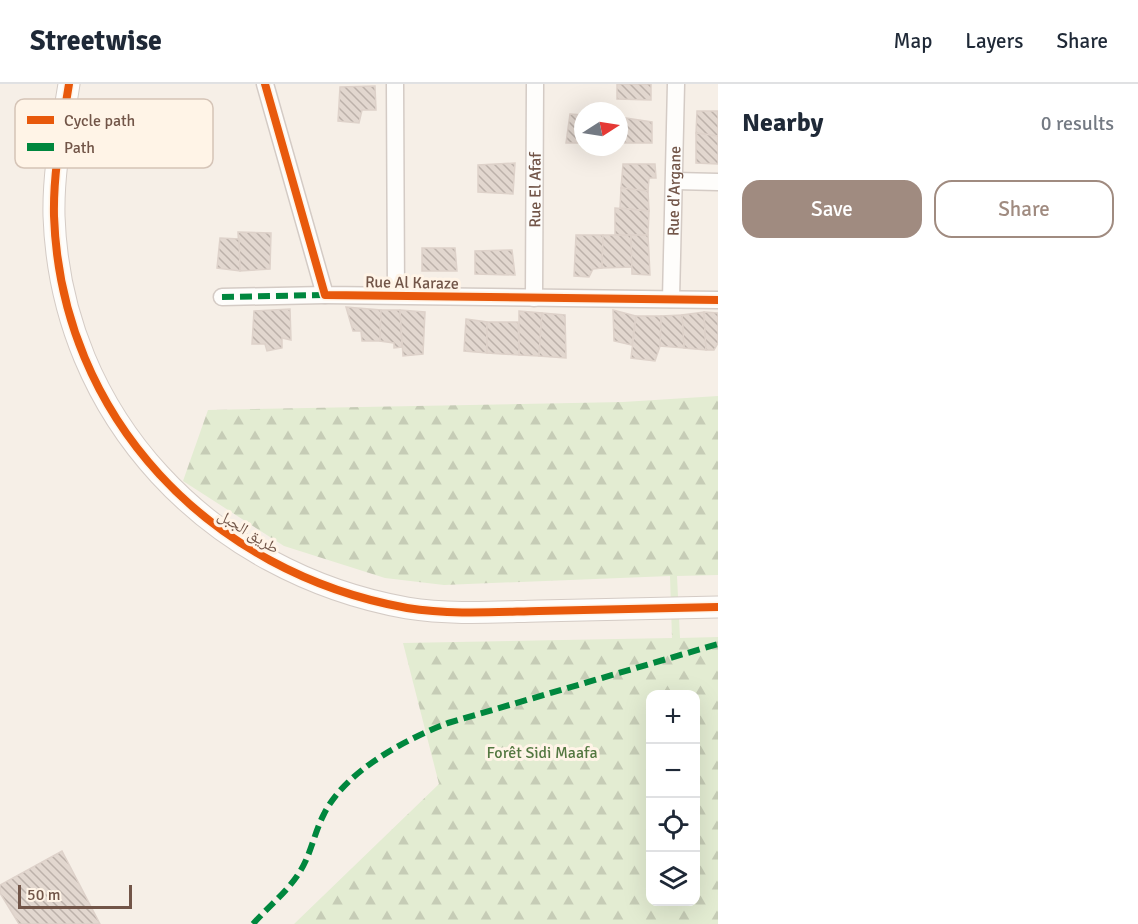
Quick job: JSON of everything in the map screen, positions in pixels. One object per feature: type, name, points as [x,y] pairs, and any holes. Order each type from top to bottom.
[{"type":"street","name":"طريق الجبل","points":[[66,99],[69,84]]},
{"type":"street","points":[[266,84],[325,295]]},
{"type":"street","points":[[395,84],[396,296]]},
{"type":"street","name":"Rue El Afaf","points":[[534,297],[535,84]]},
{"type":"street","name":"Rue d'Argane","points":[[671,299],[676,84]]},
{"type":"street","name":"طريق الجبل","points":[[55,168],[54,216],[60,269],[73,324],[94,378],[123,429],[159,476],[216,528],[260,556],[308,579],[358,597],[410,608],[483,613],[718,607]]},
{"type":"street","points":[[675,181],[718,182]]},
{"type":"street","name":"Rue Al Karaze","points":[[222,297],[325,295],[718,300]]},
{"type":"green space","name":"Forêt Sidi Maafa","points":[[718,396],[718,575],[677,576],[680,638],[718,637],[718,924],[294,924],[439,784],[403,643],[672,638],[670,576],[444,585],[385,578],[284,546],[183,481],[208,410],[623,402]]},
{"type":"building","points":[[617,84],[651,84],[651,100],[617,99]]},
{"type":"building","points":[[375,86],[376,110],[362,110],[359,123],[338,121],[340,87]]},
{"type":"building","points":[[697,111],[718,111],[718,136],[696,133]]},
{"type":"building","points":[[570,114],[574,114],[574,143],[566,143]]},
{"type":"building","points":[[628,118],[652,122],[652,143],[628,143]]},
{"type":"building","points":[[696,133],[718,136],[718,164],[696,163]]},
{"type":"building","points":[[515,163],[513,194],[478,192],[478,165]]},
{"type":"building","points":[[623,164],[655,164],[656,178],[649,178],[648,191],[621,188]]},
{"type":"building","points":[[621,188],[648,191],[649,211],[620,208]]},
{"type":"building","points":[[615,208],[649,211],[648,235],[615,236]]},
{"type":"building","points":[[238,232],[271,233],[270,269],[240,271]]},
{"type":"building","points":[[576,235],[603,235],[602,268],[593,269],[589,277],[574,276]]},
{"type":"building","points":[[603,235],[631,235],[632,267],[602,268]]},
{"type":"building","points":[[631,235],[648,235],[650,275],[632,274]]},
{"type":"building","points":[[220,238],[239,239],[240,271],[217,268]]},
{"type":"building","points":[[422,248],[455,248],[457,271],[422,271]]},
{"type":"building","points":[[512,250],[515,275],[475,274],[475,251]]},
{"type":"building","points":[[346,307],[381,310],[380,341],[362,341],[361,331],[353,331]]},
{"type":"building","points":[[290,309],[291,340],[282,338],[282,348],[267,351],[265,344],[252,344],[254,311]]},
{"type":"building","points":[[381,310],[400,310],[402,347],[394,348],[394,343],[380,341]]},
{"type":"building","points":[[400,310],[425,312],[423,354],[403,356]]},
{"type":"building","points":[[613,310],[636,316],[632,345],[614,341]]},
{"type":"building","points":[[519,311],[542,313],[539,356],[519,355]]},
{"type":"building","points":[[704,312],[706,350],[684,348],[682,315]]},
{"type":"building","points":[[704,312],[718,313],[718,343],[714,350],[706,350]]},
{"type":"building","points":[[542,313],[565,315],[566,358],[539,356]]},
{"type":"building","points":[[682,315],[684,348],[660,346],[661,316]]},
{"type":"building","points":[[636,316],[661,316],[660,346],[655,361],[631,358]]},
{"type":"building","points":[[466,319],[487,322],[487,353],[464,351]]},
{"type":"building","points":[[487,322],[518,322],[519,355],[487,353]]},
{"type":"building","points":[[62,851],[100,924],[19,924],[0,893],[0,885]]},
{"type":"marked path","points":[[222,297],[325,295]]},
{"type":"marked path","points":[[253,924],[299,873],[307,859],[324,814],[334,798],[361,771],[396,747],[448,723],[718,644]]},
{"type":"cycle path","points":[[67,99],[69,84]]},
{"type":"cycle path","points":[[265,84],[325,295],[718,300]]},
{"type":"cycle path","points":[[56,168],[54,216],[63,289],[85,358],[117,420],[160,475],[211,522],[270,560],[336,589],[407,608],[440,612],[473,612],[718,607]]}]
